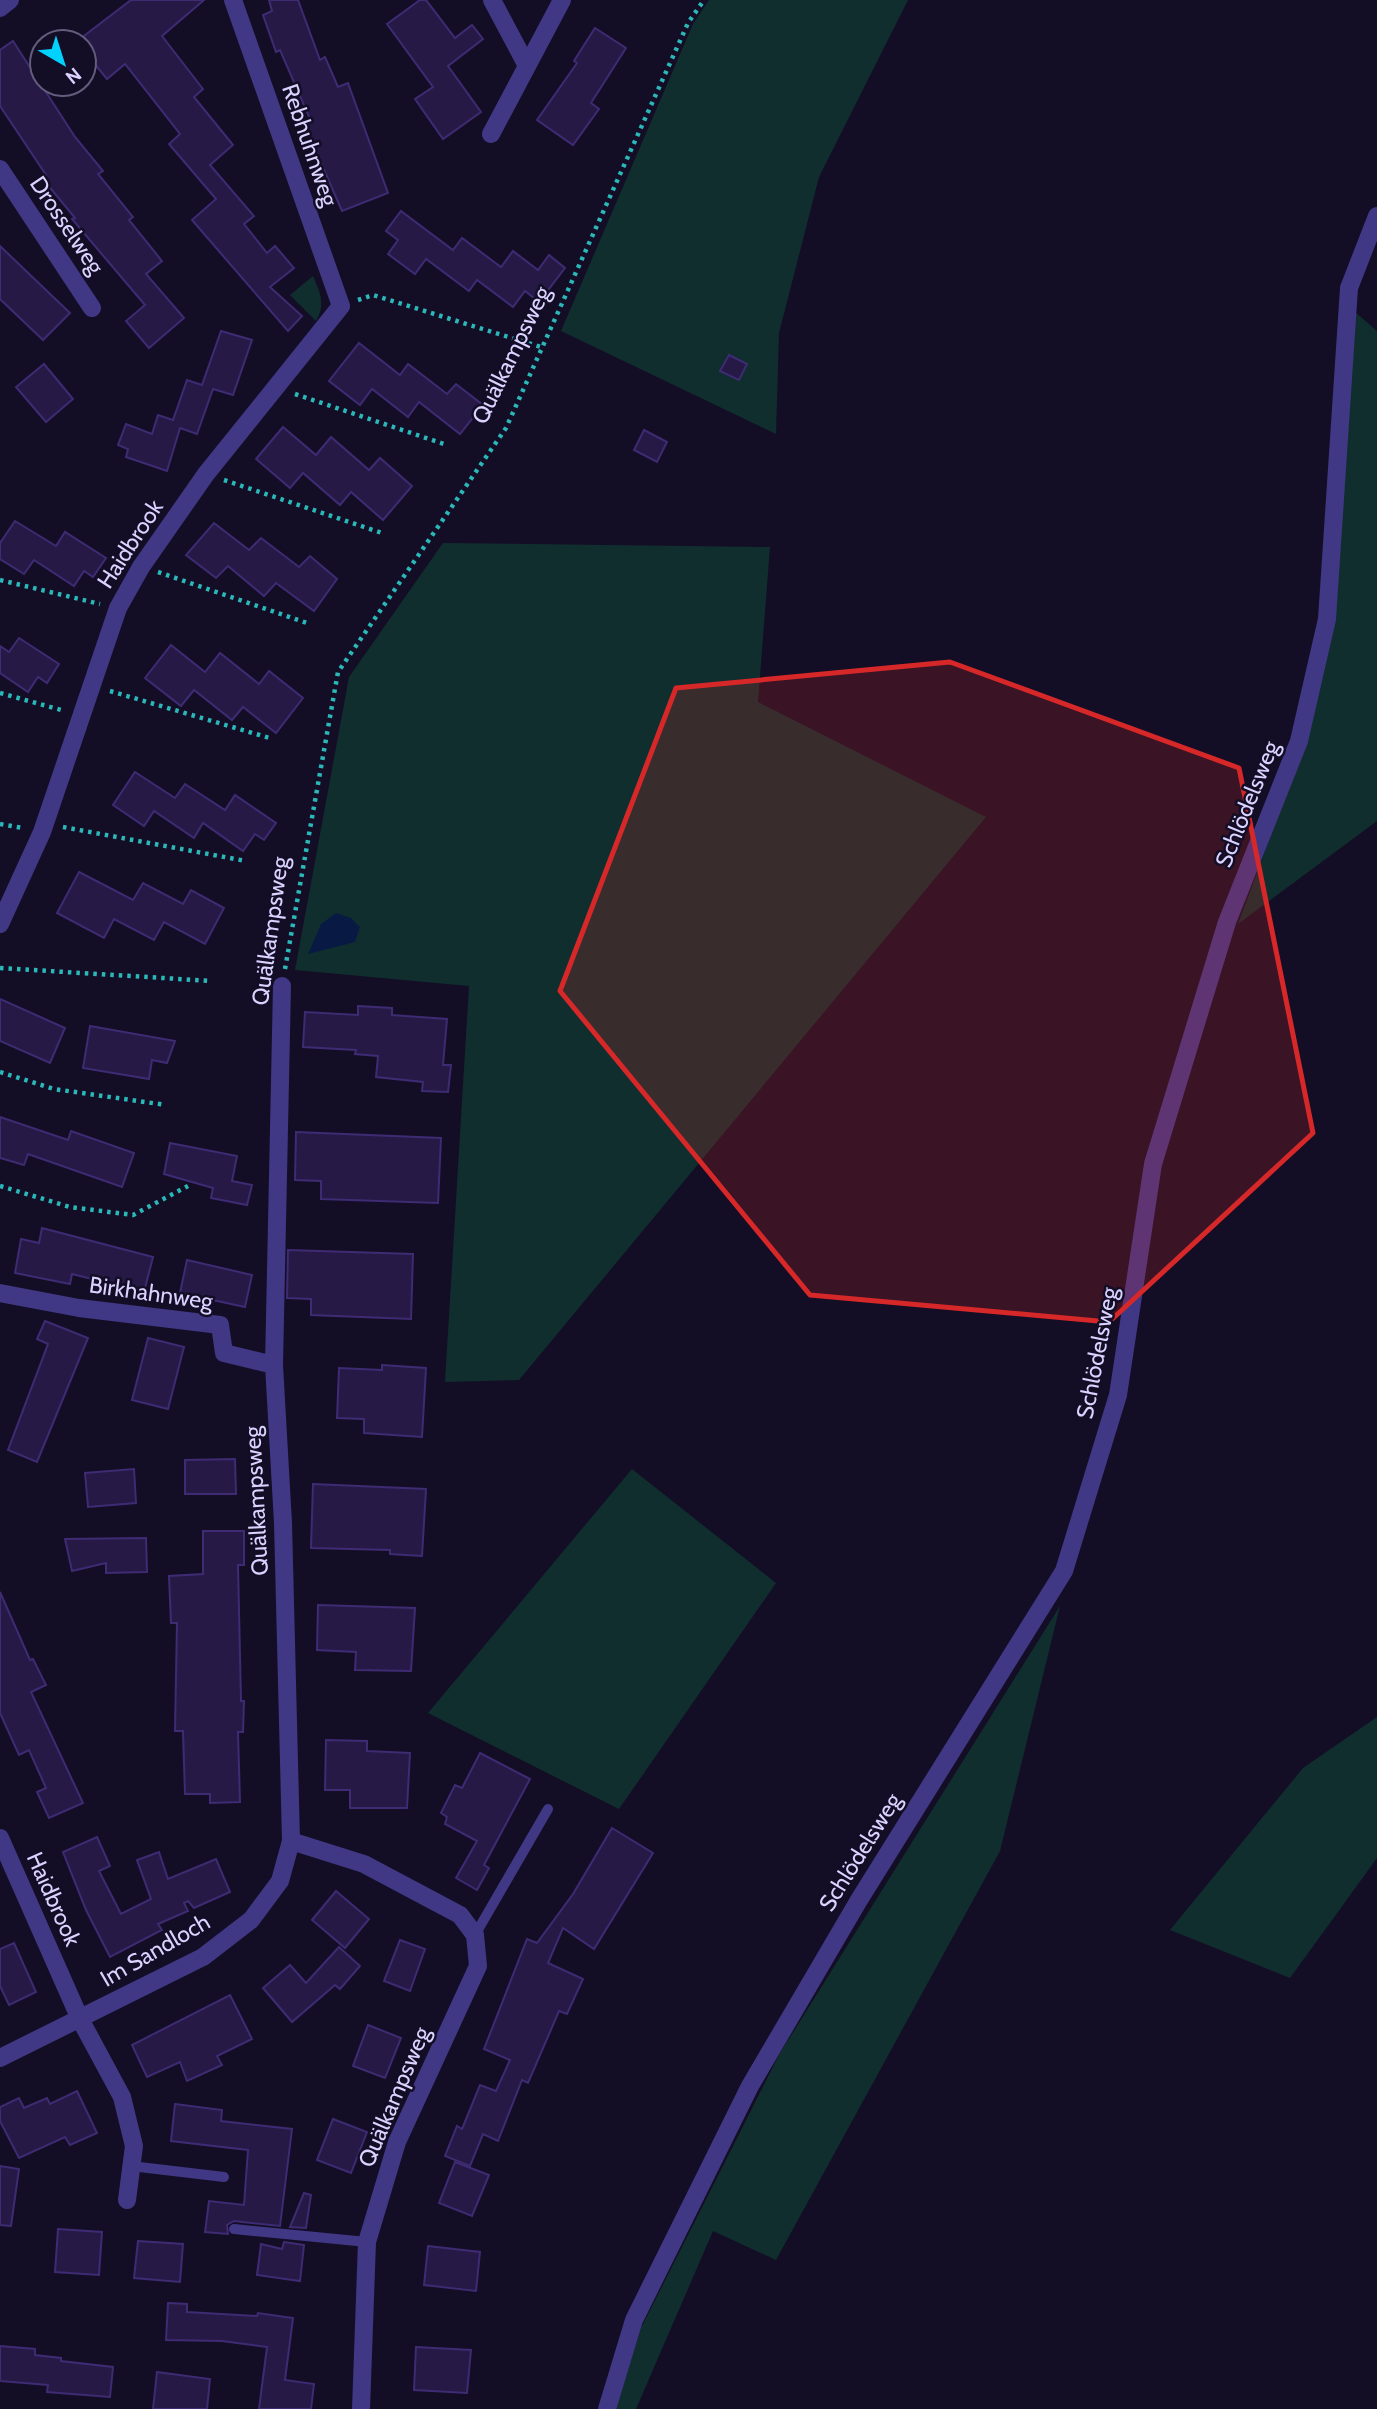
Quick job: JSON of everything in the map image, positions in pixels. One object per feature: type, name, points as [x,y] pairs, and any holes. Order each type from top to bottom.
[{"type":"street","points":[[0,8],[10,0]]},
{"type":"street","name":"Rebhuhnweg","points":[[233,0],[341,306]]},
{"type":"street","points":[[492,0],[526,64]]},
{"type":"street","points":[[491,134],[562,0]]},
{"type":"street","name":"Drosselweg","points":[[0,169],[93,308]]},
{"type":"street","name":"Schlödelsweg","points":[[607,2409],[634,2320],[750,2086],[859,1900],[1064,1570],[1118,1395],[1153,1164],[1227,922],[1298,741],[1324,632],[1349,288],[1377,216]]},
{"type":"street","name":"Haidbrook","points":[[0,924],[42,832],[118,608],[141,567],[206,474],[341,306]]},
{"type":"street","name":"Quälkampsweg","points":[[282,986],[274,1364],[283,1522],[291,1841]]},
{"type":"street","name":"Birkhahnweg","points":[[0,1293],[79,1308],[220,1325],[224,1353],[274,1364]]},
{"type":"street","name":"Haidbrook","points":[[0,1838],[80,2020],[122,2097],[134,2146],[127,2200]]},
{"type":"street","points":[[291,1841],[364,1864],[460,1915],[475,1935]]},
{"type":"street","name":"Im Sandloch","points":[[0,2058],[203,1957],[251,1920],[280,1881],[291,1841]]},
{"type":"street","name":"Quälkampsweg","points":[[362,2409],[367,2242],[397,2142],[478,1966],[475,1935]]},
{"type":"lane","points":[[475,1935],[548,1810]]},
{"type":"lane","points":[[131,2166],[224,2177]]},
{"type":"lane","points":[[234,2229],[367,2242]]},
{"type":"path","name":"Quälkampsweg","points":[[282,986],[338,672],[506,428],[688,23],[704,0]]},
{"type":"path","points":[[341,306],[373,295],[544,348]]},
{"type":"path","points":[[277,388],[447,445]]},
{"type":"path","points":[[206,474],[382,533]]},
{"type":"path","points":[[141,567],[310,624]]},
{"type":"path","points":[[0,580],[118,608]]},
{"type":"path","points":[[92,685],[273,739]]},
{"type":"path","points":[[0,693],[83,716]]},
{"type":"path","points":[[42,832],[68,826],[246,861]]},
{"type":"path","points":[[0,968],[212,981]]},
{"type":"path","points":[[0,1072],[54,1089],[166,1105]]},
{"type":"path","points":[[0,1186],[70,1206],[133,1215],[188,1186]]},
{"type":"highlighted area","points":[[950,662],[1239,768],[1313,1133],[1109,1322],[810,1295],[560,991],[676,688]]},
{"type":"green space","points":[[709,0],[908,0],[819,177],[779,333],[776,434],[561,331],[693,24]]},
{"type":"green space","points":[[313,276],[321,304],[316,321],[290,295]]},
{"type":"green space","points":[[1355,312],[1377,331],[1377,821],[1238,924],[1303,748]]},
{"type":"green space","points":[[443,543],[770,547],[758,702],[986,817],[519,1380],[445,1382],[469,986],[295,970],[349,677]]},
{"type":"green space","points":[[632,1469],[776,1583],[619,1809],[428,1713]]},
{"type":"green space","points":[[1060,1606],[1000,1851],[776,2260],[713,2231],[636,2409],[616,2409],[641,2328],[780,2053]]},
{"type":"green space","points":[[1377,1717],[1377,1858],[1290,1978],[1170,1930],[1303,1768]]},
{"type":"water","points":[[336,913],[351,918],[360,927],[355,942],[308,954],[321,924]]},
{"type":"building","points":[[131,0],[204,0],[162,36],[203,89],[194,97],[233,145],[210,165],[254,216],[244,224],[267,253],[275,246],[294,268],[270,287],[302,316],[288,331],[192,220],[216,199],[169,144],[180,134],[125,64],[107,79],[98,68],[98,28],[94,28]]},
{"type":"building","points":[[269,0],[298,0],[320,60],[325,57],[338,87],[348,83],[388,193],[342,211],[303,122],[310,119],[280,50],[276,52],[263,15],[272,11]]},
{"type":"building","points":[[420,0],[426,0],[455,38],[472,25],[483,39],[448,66],[481,112],[443,139],[415,99],[433,87],[387,24]]},
{"type":"building","points":[[595,28],[626,48],[591,103],[599,109],[573,145],[537,120],[577,63],[574,61]]},
{"type":"building","points":[[13,41],[28,64],[28,98],[50,98],[75,137],[103,171],[98,174],[133,217],[129,220],[162,261],[146,274],[184,318],[149,348],[126,321],[145,305],[72,219],[75,218],[42,178],[46,175],[0,106],[0,50]]},
{"type":"building","points":[[401,211],[453,250],[462,238],[501,267],[513,251],[538,270],[549,255],[565,268],[539,302],[525,291],[513,307],[477,280],[469,291],[426,259],[415,274],[388,254],[398,240],[386,231]]},
{"type":"building","points":[[0,246],[70,313],[43,340],[0,299]]},
{"type":"building","points":[[221,331],[252,340],[233,395],[213,389],[197,434],[180,428],[167,471],[126,457],[128,449],[118,445],[126,424],[152,434],[158,415],[173,420],[187,380],[202,385]]},
{"type":"building","points":[[359,343],[400,375],[408,364],[447,394],[456,384],[483,405],[460,434],[419,402],[408,417],[372,389],[360,405],[329,381]]},
{"type":"building","points":[[729,355],[747,364],[739,380],[720,371]]},
{"type":"building","points":[[44,364],[73,399],[46,422],[16,387]]},
{"type":"building","points":[[283,427],[316,455],[331,437],[369,470],[380,458],[412,486],[383,520],[351,492],[340,505],[303,473],[290,488],[256,459]]},
{"type":"building","points":[[644,430],[667,442],[657,462],[634,450]]},
{"type":"building","points":[[15,521],[56,546],[65,532],[106,558],[93,577],[84,571],[74,586],[34,560],[24,574],[0,559],[0,543]]},
{"type":"building","points":[[214,523],[249,550],[261,538],[299,567],[310,556],[337,579],[314,611],[276,583],[264,596],[228,566],[216,578],[186,555]]},
{"type":"building","points":[[19,638],[59,664],[47,683],[38,677],[28,692],[0,673],[0,646],[9,652]]},
{"type":"building","points":[[171,645],[205,672],[220,653],[259,684],[269,671],[303,698],[276,733],[243,707],[232,720],[194,690],[181,706],[145,678]]},
{"type":"building","points":[[135,772],[175,798],[185,784],[225,810],[235,795],[276,823],[264,840],[255,834],[243,851],[203,823],[194,838],[154,811],[144,826],[113,805]]},
{"type":"building","points":[[79,872],[133,900],[143,883],[183,904],[191,890],[224,908],[205,944],[164,922],[154,940],[114,919],[104,938],[57,913]]},
{"type":"building","points":[[0,999],[65,1028],[50,1063],[0,1041]]},
{"type":"building","points":[[358,1006],[392,1008],[392,1015],[447,1019],[443,1065],[451,1065],[448,1092],[422,1091],[423,1082],[376,1077],[378,1056],[355,1054],[356,1050],[303,1047],[305,1012],[358,1015]]},
{"type":"building","points":[[90,1026],[175,1041],[167,1063],[152,1060],[149,1079],[83,1068]]},
{"type":"building","points":[[0,1117],[68,1140],[71,1131],[134,1153],[122,1187],[28,1154],[24,1165],[0,1158]]},
{"type":"building","points":[[296,1132],[441,1138],[438,1203],[321,1199],[321,1181],[295,1180]]},
{"type":"building","points":[[170,1143],[237,1156],[232,1181],[252,1185],[247,1205],[211,1198],[213,1188],[164,1174]]},
{"type":"building","points":[[42,1228],[153,1257],[144,1292],[72,1274],[70,1284],[15,1273],[21,1239],[39,1243]]},
{"type":"building","points":[[288,1250],[413,1254],[411,1319],[311,1315],[311,1299],[287,1298]]},
{"type":"building","points":[[187,1260],[252,1275],[245,1307],[180,1293]]},
{"type":"building","points":[[45,1321],[88,1338],[37,1462],[8,1450],[48,1344],[37,1339]]},
{"type":"building","points":[[148,1338],[184,1347],[168,1409],[132,1400]]},
{"type":"building","points":[[382,1365],[426,1368],[422,1437],[364,1433],[364,1419],[337,1418],[339,1368],[382,1370]]},
{"type":"building","points":[[235,1459],[236,1494],[185,1494],[185,1460]]},
{"type":"building","points":[[134,1469],[136,1503],[88,1507],[85,1473]]},
{"type":"building","points":[[313,1484],[426,1489],[422,1556],[390,1554],[390,1550],[311,1548]]},
{"type":"building","points":[[203,1531],[244,1531],[244,1565],[238,1565],[241,1701],[244,1701],[243,1732],[238,1732],[240,1802],[210,1803],[210,1794],[185,1794],[183,1731],[175,1731],[177,1623],[171,1623],[169,1576],[203,1574]]},
{"type":"building","points":[[146,1538],[147,1572],[106,1573],[106,1563],[72,1571],[65,1539]]},
{"type":"building","points":[[0,1592],[30,1660],[33,1659],[46,1685],[31,1692],[83,1803],[49,1818],[37,1792],[46,1788],[29,1750],[19,1755],[0,1713]]},
{"type":"building","points":[[318,1605],[415,1608],[411,1671],[355,1670],[356,1652],[317,1650]]},
{"type":"building","points":[[326,1740],[367,1741],[367,1751],[410,1753],[407,1808],[350,1808],[350,1790],[325,1790]]},
{"type":"building","points":[[480,1753],[530,1779],[484,1865],[489,1868],[477,1890],[456,1878],[477,1841],[445,1824],[447,1817],[441,1813],[455,1785],[462,1788]]},
{"type":"building","points":[[612,1828],[653,1853],[594,1949],[563,1928],[548,1963],[583,1979],[567,2014],[559,2011],[528,2083],[522,2080],[498,2141],[483,2134],[470,2166],[445,2156],[457,2126],[462,2129],[480,2085],[496,2091],[510,2060],[484,2049],[527,1939],[537,1943],[573,1894]]},
{"type":"building","points":[[97,1837],[110,1866],[99,1871],[121,1914],[151,1899],[137,1860],[159,1852],[168,1879],[216,1859],[230,1892],[194,1908],[188,1901],[184,1903],[188,1911],[158,1924],[162,1930],[110,1957],[86,1910],[63,1852]]},
{"type":"building","points":[[336,1891],[369,1919],[345,1948],[312,1920]]},
{"type":"building","points":[[400,1940],[425,1949],[410,1991],[384,1981]]},
{"type":"building","points":[[14,1943],[36,1992],[9,2005],[0,1986],[0,1949]]},
{"type":"building","points":[[339,1947],[360,1966],[340,1989],[335,1985],[292,2022],[263,1988],[290,1965],[306,1983]]},
{"type":"building","points":[[230,1995],[252,2039],[217,2056],[222,2065],[187,2081],[180,2062],[147,2077],[132,2045]]},
{"type":"building","points":[[368,2025],[401,2038],[385,2078],[353,2066]]},
{"type":"building","points":[[77,2091],[97,2133],[70,2145],[65,2137],[19,2158],[0,2121],[0,2107],[19,2098],[24,2108],[47,2098],[50,2104]]},
{"type":"building","points":[[175,2104],[222,2110],[221,2121],[292,2129],[280,2226],[234,2221],[227,2225],[228,2234],[205,2232],[209,2201],[244,2205],[248,2150],[171,2141]]},
{"type":"building","points":[[333,2119],[367,2132],[351,2173],[317,2160]]},
{"type":"building","points":[[455,2162],[489,2175],[472,2216],[439,2203]]},
{"type":"building","points":[[0,2166],[19,2169],[11,2226],[0,2225]]},
{"type":"building","points":[[304,2193],[311,2195],[306,2228],[290,2227]]},
{"type":"building","points":[[58,2229],[102,2232],[99,2275],[55,2272]]},
{"type":"building","points":[[138,2241],[183,2244],[180,2282],[134,2278]]},
{"type":"building","points":[[284,2242],[304,2245],[300,2281],[257,2275],[261,2244],[282,2249]]},
{"type":"building","points":[[428,2246],[480,2252],[476,2291],[424,2285]]},
{"type":"building","points":[[168,2303],[187,2304],[187,2312],[257,2316],[258,2313],[293,2318],[285,2380],[314,2384],[311,2409],[259,2409],[267,2347],[222,2341],[166,2340]]},
{"type":"building","points":[[0,2346],[35,2349],[35,2355],[61,2358],[61,2361],[113,2367],[110,2397],[47,2392],[48,2385],[0,2381]]},
{"type":"building","points":[[416,2347],[471,2350],[467,2393],[414,2390]]},
{"type":"building","points":[[157,2372],[210,2379],[207,2409],[153,2409]]}]
